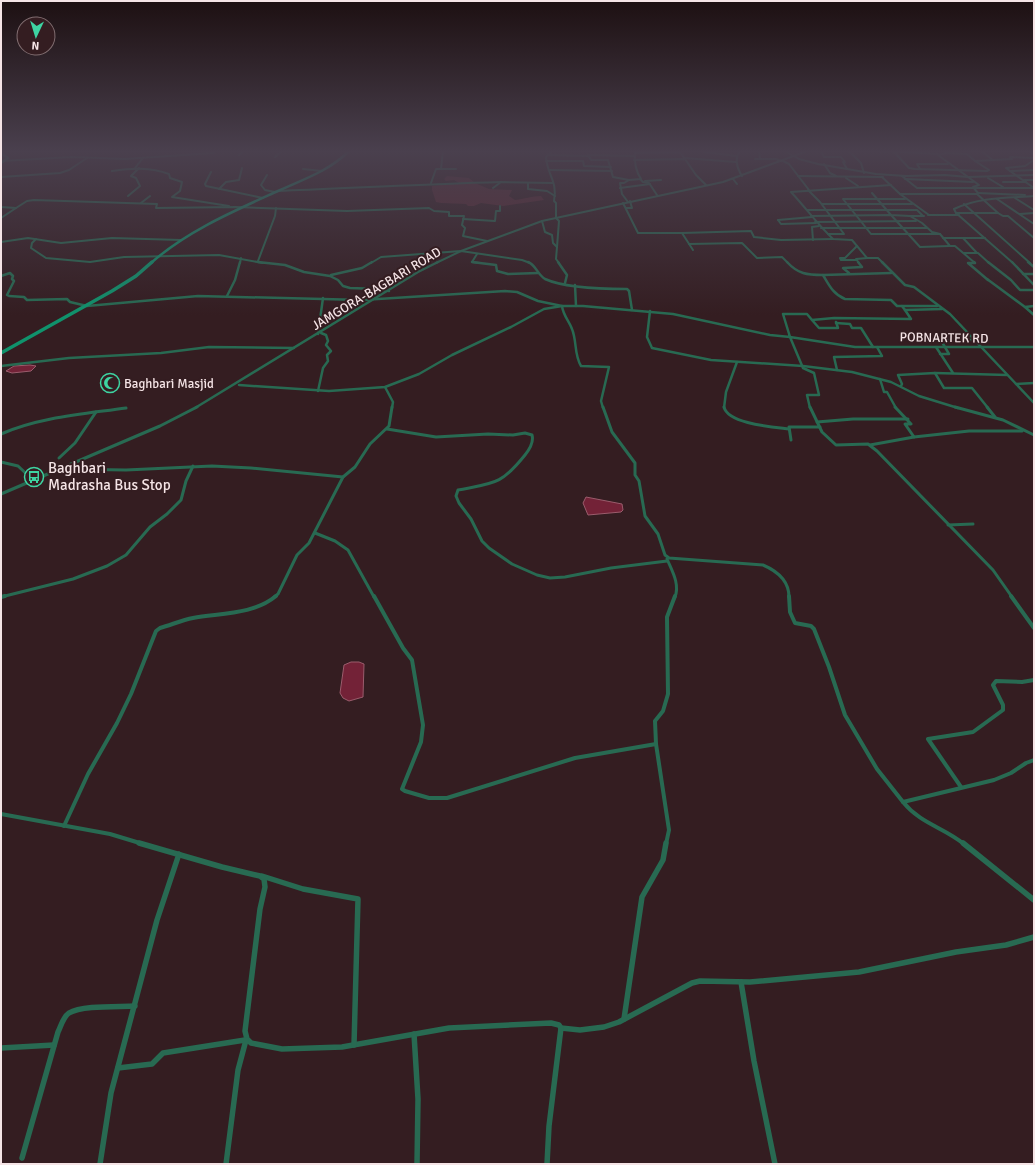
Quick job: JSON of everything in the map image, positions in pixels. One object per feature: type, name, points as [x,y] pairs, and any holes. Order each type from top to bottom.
[{"type":"street","points":[[1,218],[21,205]]},
{"type":"street","points":[[157,205],[156,208],[246,207],[347,210],[429,208],[434,211],[449,212],[449,216],[464,216],[462,227],[465,228],[463,236],[488,241]]},
{"type":"street","points":[[227,205],[236,207]]},
{"type":"street","points":[[1,353],[87,306],[136,276],[164,251],[199,229],[249,205]]},
{"type":"street","points":[[555,205],[556,218],[559,222],[556,259],[567,275],[565,283]]},
{"type":"street","name":"JAMGORA-BAGBARI ROAD","points":[[1,494],[166,423],[209,401],[238,385],[295,348],[376,300],[418,272],[461,251],[542,222],[612,205]]},
{"type":"street","points":[[624,205],[638,232],[682,233],[751,231],[754,237],[781,240],[852,240],[867,258]]},
{"type":"street","points":[[626,208],[632,208],[631,205]]},
{"type":"street","points":[[804,205],[815,222],[833,239]]},
{"type":"street","points":[[823,205],[844,234],[828,234]]},
{"type":"street","points":[[847,205],[871,234],[940,234]]},
{"type":"street","points":[[881,205],[920,247],[955,246],[975,263],[968,263],[1034,315]]},
{"type":"street","points":[[915,205],[929,216]]},
{"type":"street","points":[[961,205],[954,209],[956,213],[985,238],[1034,285]]},
{"type":"street","points":[[965,205],[1034,267]]},
{"type":"street","points":[[990,205],[1003,216],[1008,216],[1034,238]]},
{"type":"street","points":[[1007,205],[1034,224]]},
{"type":"street","points":[[463,219],[495,221],[496,211],[500,211],[500,206]]},
{"type":"street","points":[[1,207],[16,208]]},
{"type":"street","points":[[258,261],[275,216],[276,208]]},
{"type":"street","points":[[808,210],[918,210],[923,216]]},
{"type":"street","points":[[922,210],[929,216]]},
{"type":"street","points":[[946,211],[952,215]]},
{"type":"street","points":[[956,213],[998,213]]},
{"type":"street","points":[[1020,214],[1034,213]]},
{"type":"street","points":[[919,221],[815,222],[781,224],[778,220],[856,215],[959,215]]},
{"type":"street","points":[[909,216],[919,221],[932,232],[940,234],[950,246]]},
{"type":"street","points":[[542,222],[545,232],[552,235],[553,243],[557,247]]},
{"type":"street","points":[[813,240],[812,227],[927,228]]},
{"type":"street","points":[[682,233],[693,250]]},
{"type":"street","points":[[1,242],[36,239],[66,244],[110,238],[181,240]]},
{"type":"street","points":[[943,238],[985,238]]},
{"type":"street","points":[[964,238],[977,253],[1011,280],[1020,290],[1034,290]]},
{"type":"street","points":[[36,239],[32,243],[31,248],[41,256],[50,258],[93,262],[124,257],[216,254],[285,265],[304,272],[330,276],[338,280],[343,286],[350,288],[379,289],[389,291]]},
{"type":"street","points":[[689,244],[742,243],[757,258],[782,258],[799,273],[811,275],[891,273]]},
{"type":"street","points":[[857,246],[845,258],[840,258],[841,260],[878,258],[891,273],[905,285],[914,287],[952,316],[1034,403]]},
{"type":"street","points":[[330,276],[362,268],[381,257],[461,251],[522,260],[533,264],[540,276],[546,279],[575,286],[627,289],[629,291],[632,310]]},
{"type":"street","points":[[964,253],[977,253]]},
{"type":"street","points":[[477,254],[472,262],[496,265],[496,271],[508,274],[538,272]]},
{"type":"street","points":[[227,296],[235,280],[241,258]]},
{"type":"street","points":[[848,274],[843,268],[862,267],[857,260]]},
{"type":"street","points":[[1,276],[12,274],[14,282],[7,295],[9,296],[24,297],[27,300],[67,299],[70,302],[87,306],[165,298],[227,296],[376,300],[505,291],[517,292],[538,301],[562,306]]},
{"type":"street","points":[[823,274],[832,291],[840,298],[891,300],[897,306],[938,306]]},
{"type":"street","points":[[1023,274],[1034,274]]},
{"type":"street","points":[[575,286],[576,306]]},
{"type":"street","points":[[318,334],[323,298]]},
{"type":"street","points":[[238,385],[318,391],[339,391],[385,387],[419,374],[452,355],[511,327],[544,309],[562,306]]},
{"type":"street","points":[[562,306],[562,311],[573,331],[577,362],[581,366],[609,367],[601,401],[612,432],[635,463],[635,475],[639,481],[645,516],[654,526],[658,534],[676,580],[677,592],[667,617],[668,694],[662,711],[655,721],[656,744],[669,830],[663,860],[642,898],[624,1019]]},
{"type":"street","name":"POBNARTEK RD","points":[[562,306],[650,311],[709,321],[770,335],[854,347],[1034,348]]},
{"type":"street","points":[[812,320],[834,318],[911,318],[902,306]]},
{"type":"street","points":[[1025,307],[1034,306]]},
{"type":"street","points":[[905,310],[942,309]]},
{"type":"street","points":[[650,311],[647,337],[652,348],[685,356],[737,362],[803,366],[837,370],[880,379],[901,386],[919,396],[1003,420],[1034,435]]},
{"type":"street","points":[[834,318],[838,328],[819,328],[807,314],[783,314],[790,337],[803,366],[814,373],[819,395],[807,395],[810,408],[822,432],[836,445],[869,445],[914,437],[969,431],[1025,431]]},
{"type":"street","points":[[836,323],[850,324],[852,328],[862,328],[873,347]]},
{"type":"street","points":[[318,391],[322,368],[328,361],[327,355],[331,351],[326,345],[328,341],[326,335],[321,332]]},
{"type":"street","points":[[940,354],[949,354],[942,342],[944,340],[974,340]]},
{"type":"street","points":[[1,366],[69,358],[161,352],[209,347],[295,348]]},
{"type":"street","points":[[837,370],[834,357],[882,356],[877,347]]},
{"type":"street","points":[[936,347],[953,373]]},
{"type":"street","points":[[737,362],[736,370],[729,380],[724,400],[724,409],[728,415],[739,420],[789,429],[789,427],[820,427]]},
{"type":"street","points":[[935,373],[944,388],[972,388],[995,418]]},
{"type":"street","points":[[901,386],[902,384],[898,375],[953,373],[1007,375]]},
{"type":"street","points":[[880,379],[884,392],[887,392],[896,408],[911,424],[905,424],[914,437]]},
{"type":"street","points":[[1016,384],[1034,383]]},
{"type":"street","points":[[64,826],[88,774],[114,730],[131,694],[156,631],[160,628],[192,618],[234,613],[253,608],[271,600],[278,594],[297,555],[305,549],[315,533],[343,477],[358,464],[370,444],[387,429],[393,402],[385,387]]},
{"type":"street","points":[[1,434],[15,428],[56,418],[126,408]]},
{"type":"street","points":[[59,458],[74,443],[96,412]]},
{"type":"street","points":[[817,422],[852,419],[908,420]]},
{"type":"street","points":[[387,429],[436,437],[488,434],[513,435],[525,433],[532,435],[533,438],[529,450],[509,474],[503,479],[490,484],[458,490],[456,499],[469,514],[482,541],[488,548],[498,556],[535,575],[541,577],[558,578],[667,559],[758,564],[770,568],[778,573],[783,579],[788,591],[789,609],[793,621],[795,623],[811,626],[814,629],[831,672],[842,709],[849,724],[877,769],[911,812],[920,819],[956,837],[1034,900]]},
{"type":"street","points":[[789,429],[790,440]]},
{"type":"street","points":[[869,445],[993,570],[1034,628]]},
{"type":"street","points":[[1,462],[18,466],[33,480]]},
{"type":"street","points":[[1,598],[74,578],[107,566],[126,555],[150,527],[167,514],[181,500],[186,481],[193,466]]},
{"type":"street","points":[[57,469],[126,470],[193,466],[251,468],[343,477]]},
{"type":"street","points":[[948,525],[973,524]]},
{"type":"street","points":[[315,533],[336,541],[348,550],[403,648],[412,660],[423,725],[417,754],[402,785],[402,789],[405,791],[429,798],[447,798],[575,758],[656,744]]},
{"type":"street","points":[[961,787],[928,739],[973,732],[982,724],[998,715],[1003,710],[1003,705],[993,685],[996,681],[1022,682],[1034,680]]},
{"type":"street","points":[[903,802],[994,780],[1011,773],[1026,763],[1034,760]]},
{"type":"street","points":[[1,814],[110,834],[303,889],[358,899],[354,1045]]},
{"type":"street","points":[[100,1164],[111,1093],[157,920],[178,854]]},
{"type":"street","points":[[226,1164],[238,1070],[246,1040],[246,1014],[260,910],[265,887],[264,879],[260,876]]},
{"type":"street","points":[[118,1068],[152,1064],[163,1053],[246,1040],[251,1043],[282,1049],[320,1048],[354,1045],[449,1028],[482,1025],[551,1023],[558,1025],[561,1028],[580,1030],[593,1029],[604,1027],[624,1019],[697,981],[714,980],[741,982],[839,975],[874,970],[924,958],[988,948],[1034,937]]},
{"type":"street","points":[[741,982],[754,1061],[775,1164]]},
{"type":"street","points":[[22,1158],[54,1045],[63,1019],[69,1013],[82,1010],[135,1006]]},
{"type":"street","points":[[547,1164],[549,1126],[561,1028]]},
{"type":"street","points":[[414,1034],[418,1088],[417,1164]]},
{"type":"street","points":[[1,1048],[54,1045]]},
{"type":"shaded area","points":[[14,366],[36,366],[31,371],[12,373],[6,371]]},
{"type":"shaded area","points":[[586,497],[622,504],[623,510],[621,512],[588,515],[583,503]]},
{"type":"shaded area","points":[[351,662],[359,662],[364,664],[363,697],[349,701],[343,698],[340,693],[344,665]]},
{"type":"place","name":"Baghbari Masjid","points":[[110,383]]},
{"type":"place","name":"Baghbari Madrasha Bus Stop","points":[[34,477]]}]
